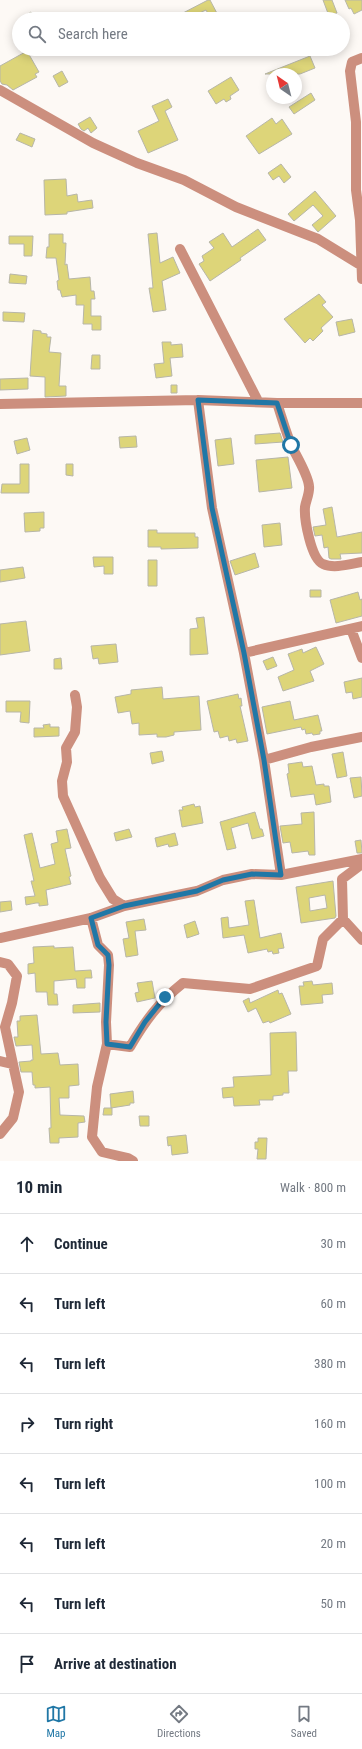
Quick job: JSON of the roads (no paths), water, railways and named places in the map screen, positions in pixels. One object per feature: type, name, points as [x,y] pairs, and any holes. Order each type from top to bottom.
[{"type":"street","points":[[362,58],[352,62],[350,72],[356,122],[356,190],[360,220],[362,279]]},
{"type":"street","points":[[0,90],[93,144],[137,163],[184,180],[236,207],[318,239],[362,266]]},
{"type":"street","points":[[180,249],[258,401]]},
{"type":"street","points":[[198,400],[212,508],[244,653],[264,760],[281,875]]},
{"type":"street","points":[[0,404],[198,400],[258,401],[277,403],[362,403]]},
{"type":"street","points":[[277,403],[291,445],[309,485],[305,517],[307,531],[317,559],[322,564],[339,566],[362,562]]},
{"type":"street","points":[[244,653],[362,626]]},
{"type":"street","points":[[351,629],[362,658]]},
{"type":"street","points":[[75,695],[78,707],[75,732],[66,748],[67,762],[62,781],[63,796],[100,878],[113,899],[124,906]]},
{"type":"street","points":[[264,760],[312,747],[362,737]]},
{"type":"street","points":[[0,938],[91,918],[124,906],[197,891],[223,880],[252,874],[281,875],[362,859]]},
{"type":"street","points":[[362,864],[342,879],[343,919],[362,940]]},
{"type":"street","points":[[91,918],[98,945],[108,955],[109,960],[106,1022],[107,1044],[97,1087],[92,1137],[102,1152],[128,1158],[133,1161]]},
{"type":"street","points":[[107,1044],[130,1047],[145,1022],[165,997],[183,983],[250,989],[316,966],[323,939],[343,919]]},
{"type":"street","points":[[0,962],[8,964],[17,976],[5,1027],[18,1092],[13,1118],[0,1134]]},
{"type":"street","points":[[0,1061],[12,1064]]}]
